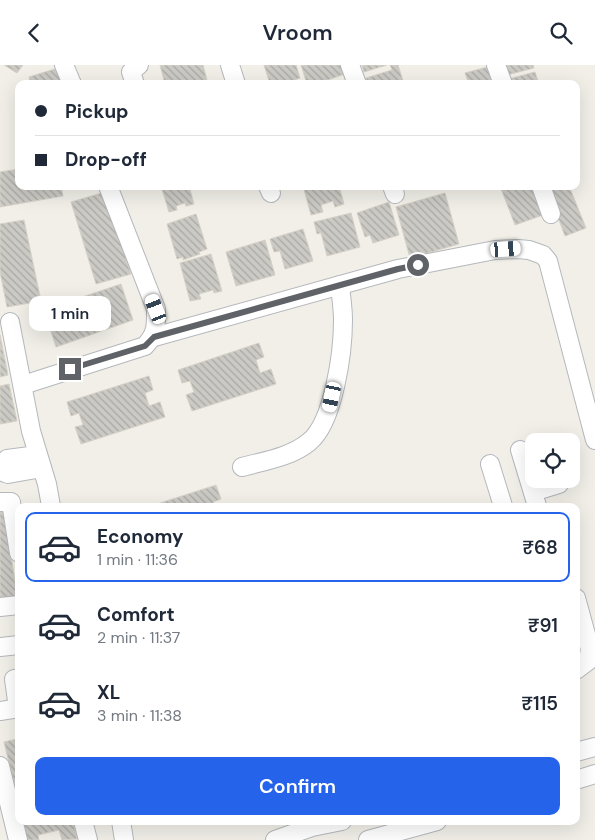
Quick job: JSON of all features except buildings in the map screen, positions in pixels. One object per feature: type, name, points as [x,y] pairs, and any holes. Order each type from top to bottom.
[{"type":"street","points":[[64,65],[70,80]]},
{"type":"street","points":[[134,80],[131,72],[138,65]]},
{"type":"street","points":[[230,65],[235,80]]},
{"type":"street","points":[[350,65],[355,80]]},
{"type":"street","points":[[496,65],[502,80]]},
{"type":"street","points":[[110,190],[156,309],[154,337]]},
{"type":"street","points":[[542,190],[551,214]]},
{"type":"street","points":[[23,385],[145,346],[154,337],[398,269],[495,250],[529,250],[543,255],[548,261],[554,278],[595,440]]},
{"type":"street","points":[[242,467],[291,453],[311,441],[321,428],[329,413],[342,339],[340,285]]},
{"type":"street","points":[[10,321],[31,431],[50,503]]},
{"type":"street","points":[[0,466],[6,459],[40,462]]},
{"type":"street","points":[[0,471],[8,474],[40,462]]},
{"type":"street","points":[[490,464],[502,503]]},
{"type":"street","points":[[535,499],[553,488]]},
{"type":"street","points":[[0,502],[11,502],[15,528]]},
{"type":"street","points":[[0,607],[15,605]]},
{"type":"street","points":[[580,613],[590,649],[588,661],[580,667]]},
{"type":"street","points":[[0,647],[15,645]]},
{"type":"street","points":[[0,711],[15,708]]},
{"type":"street","points":[[580,751],[595,747]]},
{"type":"street","points":[[0,766],[18,840]]},
{"type":"street","points":[[580,779],[595,774]]},
{"type":"street","points":[[84,825],[88,840]]},
{"type":"street","points":[[122,825],[124,840]]},
{"type":"street","points":[[275,840],[322,825]]},
{"type":"street","points":[[368,840],[422,825]]},
{"type":"route","points":[[70,369],[145,346],[154,337],[418,265]]}]
